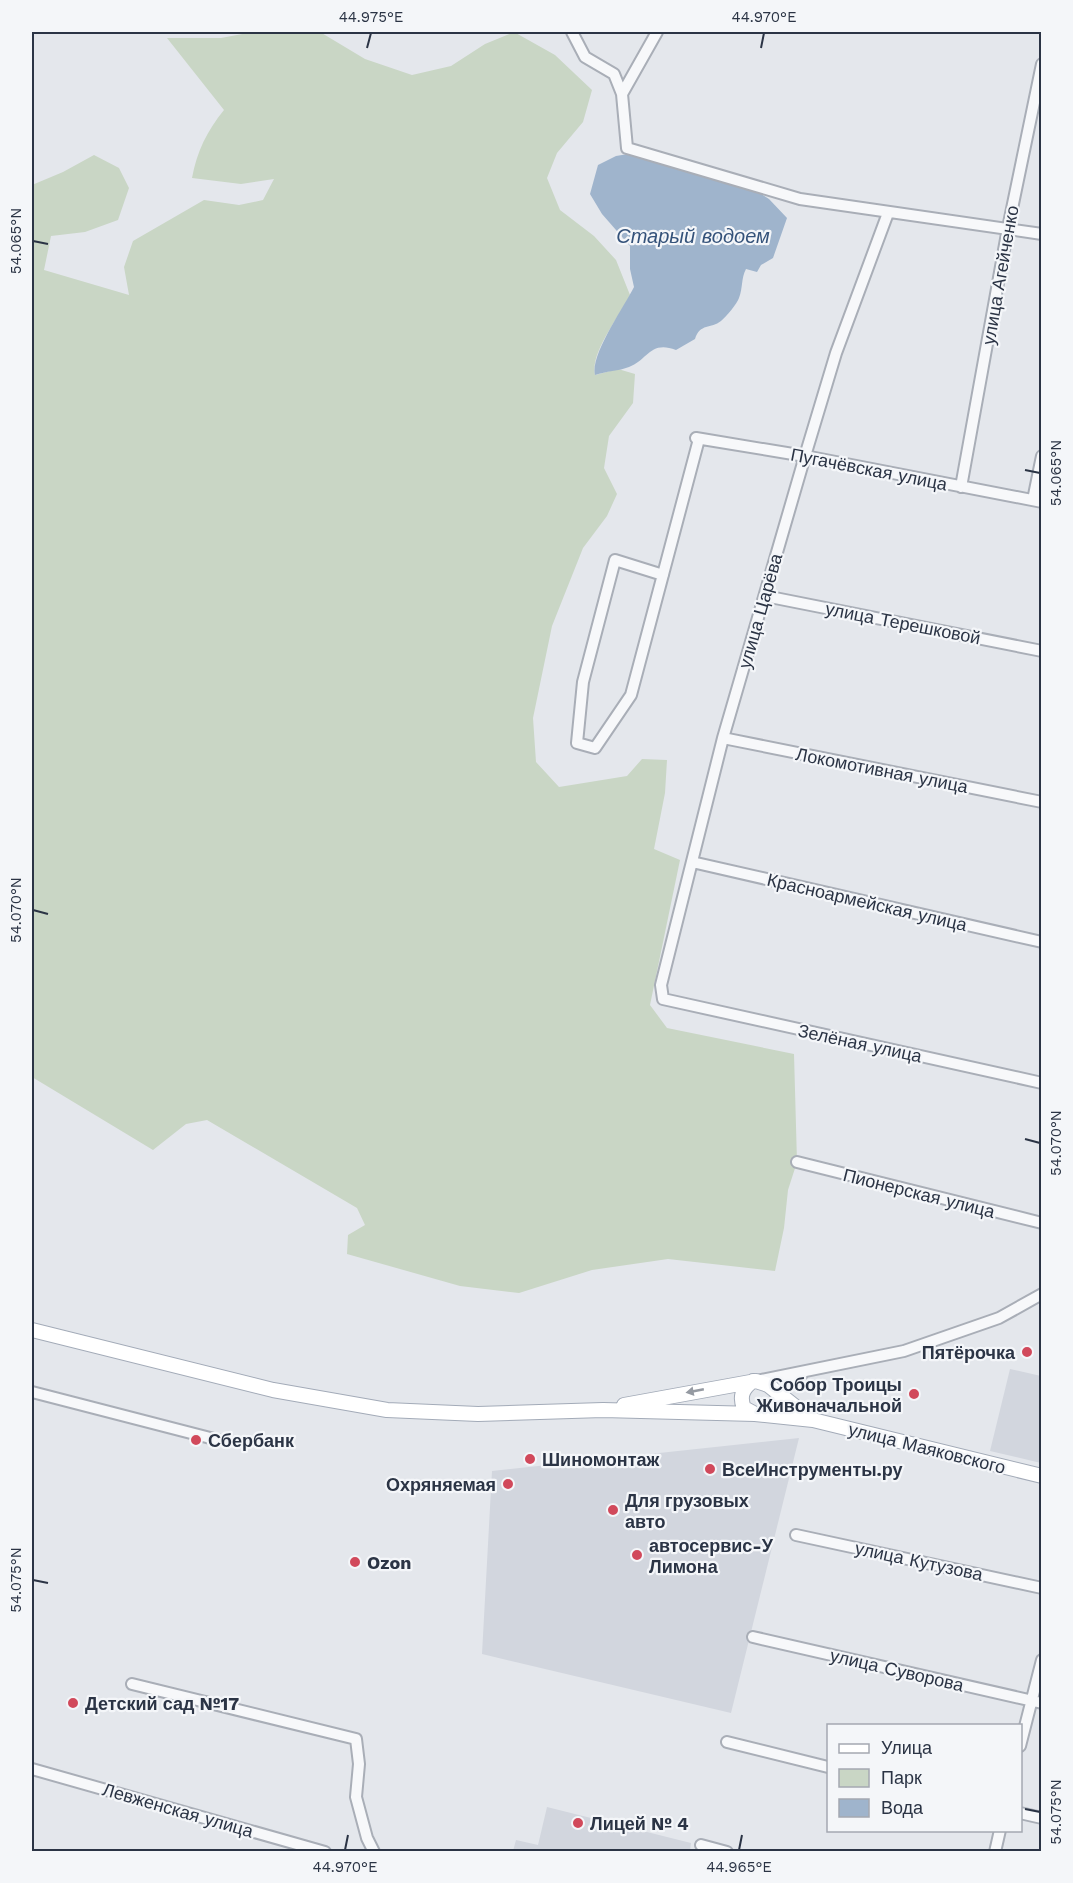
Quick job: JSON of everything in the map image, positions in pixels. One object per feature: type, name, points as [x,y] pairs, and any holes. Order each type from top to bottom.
[{"type":"main road","points":[[32,1330],[295,1395],[387,1410],[500,1414],[603,1410],[754,1381]]},
{"type":"main road","points":[[754,1381],[746,1387],[741,1398],[744,1408],[757,1414],[774,1396]]},
{"type":"main road","name":"улица Маяковского","points":[[754,1381],[813,1420]]},
{"type":"main road","name":"улица Маяковского","points":[[603,1410],[757,1414],[813,1420],[1041,1476]]},
{"type":"street","points":[[572,32],[585,57],[614,74],[622,94],[627,148],[800,199],[1041,234]]},
{"type":"street","points":[[622,94],[657,32]]},
{"type":"street","name":"улица Агейченко","points":[[961,488],[1008,228],[1041,64]]},
{"type":"street","name":"улица Царёва","points":[[679,1004],[663,999],[661,985],[723,738],[836,353],[888,213]]},
{"type":"street","name":"Пугачёвская улица","points":[[663,575],[697,439],[804,456],[1037,501]]},
{"type":"street","points":[[1037,501],[1041,456]]},
{"type":"street","points":[[615,560],[663,575],[631,695],[595,748],[577,742],[583,682],[615,560]]},
{"type":"street","name":"улица Терешковой","points":[[765,596],[1041,651]]},
{"type":"street","name":"Локомотивная улица","points":[[723,738],[1041,802]]},
{"type":"street","name":"Красноармейская улица","points":[[692,862],[1041,942]]},
{"type":"street","name":"Зелёная улица","points":[[679,1004],[1041,1083]]},
{"type":"street","name":"Пионерская улица","points":[[797,1162],[1041,1223]]},
{"type":"street","points":[[754,1381],[904,1351],[999,1318],[1041,1294]]},
{"type":"street","points":[[774,1396],[793,1379],[810,1370]]},
{"type":"street","points":[[32,1392],[218,1440]]},
{"type":"street","name":"улица Кутузова","points":[[796,1535],[1041,1588]]},
{"type":"street","name":"улица Суворова","points":[[753,1637],[1036,1702]]},
{"type":"street","points":[[1022,1740],[1036,1702],[1041,1660]]},
{"type":"street","points":[[132,1684],[356,1739],[359,1764],[356,1797],[367,1838],[374,1851]]},
{"type":"street","points":[[727,1742],[827,1767]]},
{"type":"street","name":"Левженская улица","points":[[32,1769],[325,1851]]},
{"type":"street","points":[[1022,1813],[1041,1818]]},
{"type":"street","points":[[994,1851],[999,1832]]},
{"type":"street","points":[[701,1845],[727,1851]]},
{"type":"shaded area","points":[[1010,1369],[1041,1376],[1041,1463],[990,1451]]},
{"type":"shaded area","points":[[799,1438],[731,1713],[482,1654],[492,1471]]},
{"type":"shaded area","name":"Лицей № 4","points":[[547,1807],[691,1843],[690,1851],[513,1851],[516,1840],[538,1845]]},
{"type":"green space","points":[[253,32],[320,32],[365,59],[412,75],[451,66],[485,44],[514,32],[555,55],[592,90],[583,122],[557,153],[547,178],[560,210],[594,236],[616,260],[630,295],[601,345],[595,375],[618,369],[635,374],[633,403],[609,436],[604,468],[617,494],[607,516],[583,548],[552,626],[533,718],[536,762],[559,787],[627,776],[642,759],[667,760],[665,793],[654,849],[680,860],[650,1005],[667,1028],[794,1054],[797,1162],[788,1190],[784,1228],[775,1271],[668,1259],[592,1270],[519,1293],[460,1286],[347,1254],[348,1235],[365,1225],[357,1208],[207,1120],[186,1124],[153,1150],[32,1077],[32,185],[63,172],[94,155],[119,168],[129,188],[118,220],[85,232],[51,236],[44,270],[129,295],[124,267],[133,241],[204,200],[239,205],[263,200],[274,179],[241,184],[192,178],[204,142],[224,110],[167,38],[221,38]]},
{"type":"water","name":"Старый водоем","points":[[628,154],[755,190],[769,199],[787,218],[773,258],[761,265],[757,272],[746,269],[738,301],[721,321],[703,328],[695,339],[676,350],[660,347],[629,367],[595,375],[595,366],[603,344],[634,287],[630,269],[630,246],[602,214],[590,194],[598,165],[616,156]]},
{"type":"place","name":"Пятёрочка","points":[[1027,1352]]},
{"type":"place","name":"Собор Троицы Живоначальной","points":[[914,1394]]},
{"type":"place","name":"Сбербанк","points":[[196,1440]]},
{"type":"place","name":"Шиномонтаж","points":[[530,1459]]},
{"type":"place","name":"ВсеИнструменты.ру","points":[[710,1469]]},
{"type":"place","name":"Охряняемая","points":[[508,1484]]},
{"type":"place","name":"Для грузовых авто","points":[[613,1510]]},
{"type":"place","name":"автосервис-У Лимона","points":[[637,1555]]},
{"type":"place","name":"Ozon","points":[[355,1562]]},
{"type":"place","name":"Детский сад №17","points":[[73,1703]]},
{"type":"place","name":"Лицей № 4","points":[[578,1823]]}]
